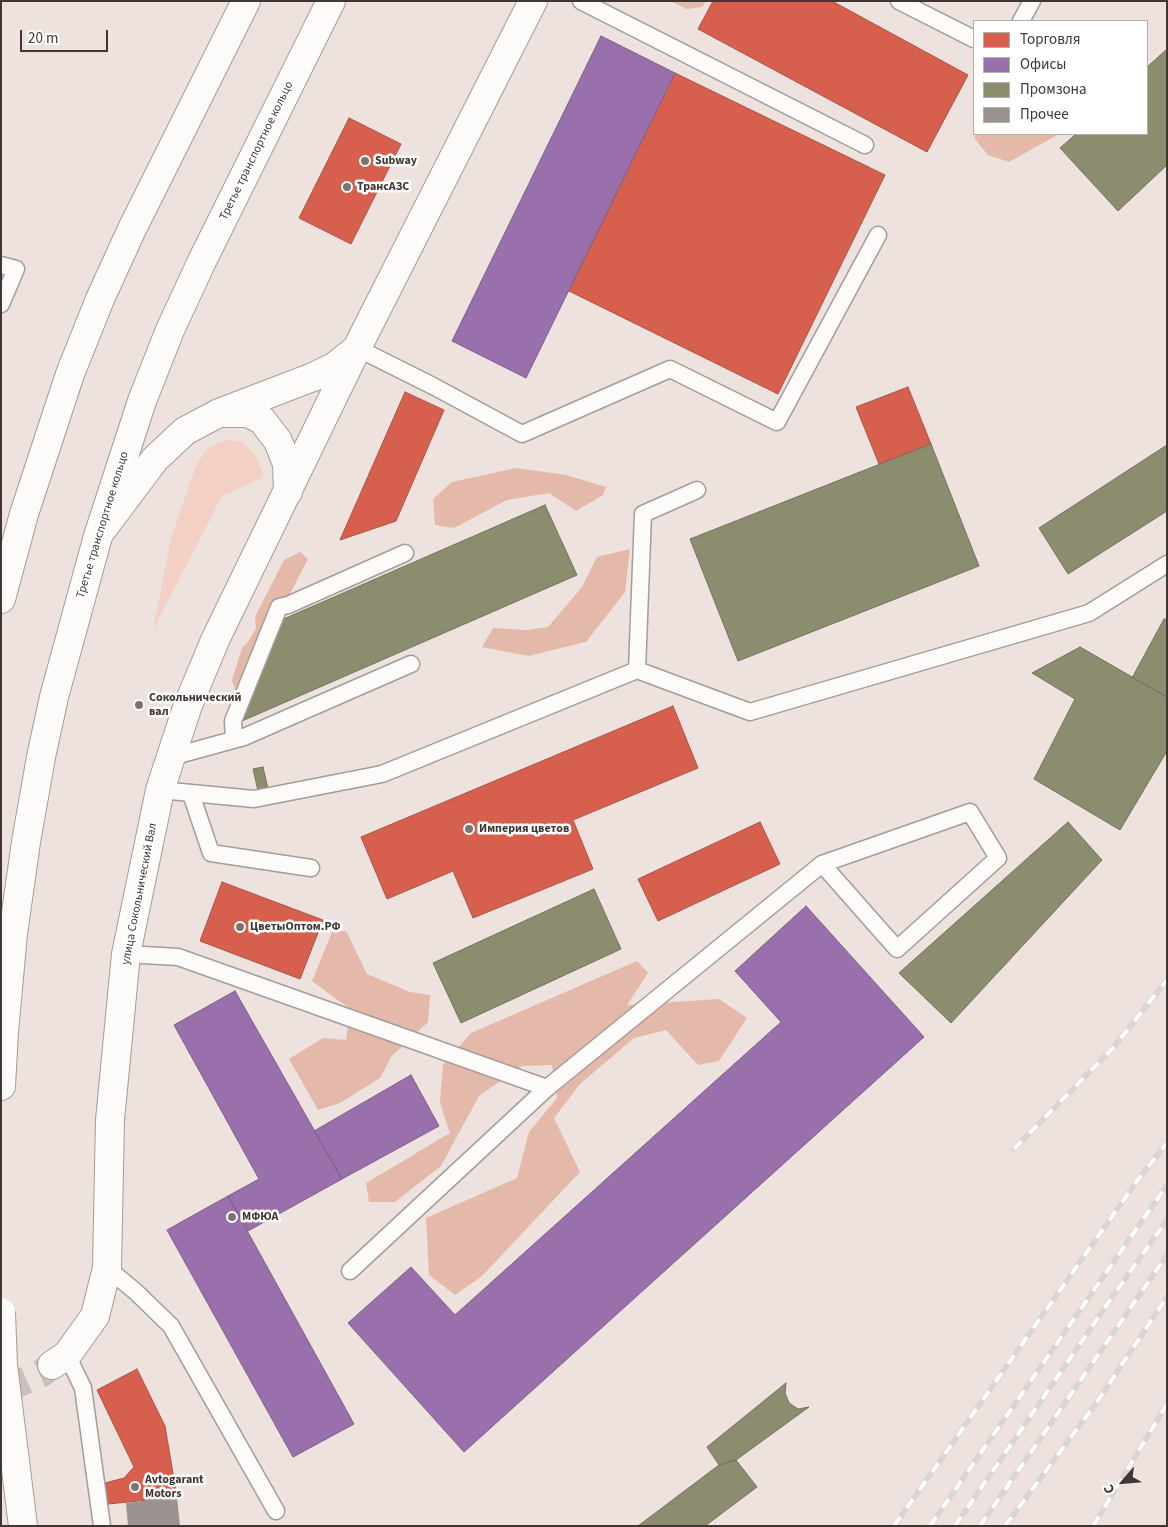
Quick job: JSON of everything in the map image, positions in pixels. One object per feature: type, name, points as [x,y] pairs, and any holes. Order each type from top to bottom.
[{"type":"main road","points":[[1,598],[27,504],[70,374],[96,308],[132,228],[246,1]]},
{"type":"main road","name":"Третье транспортное кольцо","points":[[1,1086],[13,934],[26,842],[54,697],[98,536],[142,401],[170,330],[202,261],[331,1]]},
{"type":"main road","name":"улица Сокольнический Вал","points":[[60,1360],[95,1316],[107,1268],[110,1120],[126,954],[160,790],[188,705],[216,638],[530,2]]},
{"type":"main road","points":[[98,536],[155,459],[185,431],[220,413],[327,371],[358,348]]},
{"type":"main road","points":[[220,413],[248,413],[262,420],[278,441],[287,464],[288,492]]},
{"type":"main road","points":[[1,1312],[3,1365],[23,1526]]},
{"type":"lane","points":[[581,1],[865,144]]},
{"type":"lane","points":[[899,1],[973,38]]},
{"type":"lane","points":[[1022,20],[1032,1]]},
{"type":"lane","points":[[358,348],[522,434],[670,369],[777,422],[878,236]]},
{"type":"lane","points":[[1,265],[16,269],[1,304]]},
{"type":"lane","points":[[637,670],[643,514],[697,490]]},
{"type":"lane","points":[[234,740],[233,721],[279,607],[288,605],[405,553]]},
{"type":"lane","points":[[160,790],[254,799],[382,774],[637,670],[750,712],[1089,613],[1167,564]]},
{"type":"lane","points":[[171,757],[244,737],[411,664]]},
{"type":"lane","points":[[191,794],[211,854],[311,868]]},
{"type":"lane","points":[[350,1271],[547,1088],[822,864],[970,812],[998,858],[897,949],[822,864]]},
{"type":"lane","points":[[126,954],[178,958],[547,1088]]},
{"type":"lane","points":[[107,1268],[136,1292],[171,1326],[276,1511]]},
{"type":"lane","points":[[60,1360],[82,1388],[102,1526]]},
{"type":"shaded area","points":[[670,1],[706,1],[702,7],[687,9]]},
{"type":"shaded area","points":[[976,135],[1057,135],[1009,162],[988,155],[974,138]]},
{"type":"shaded area","points":[[226,440],[242,442],[257,457],[262,471],[262,478],[222,496],[153,630],[171,538],[197,463],[208,448]]},
{"type":"shaded area","points":[[516,468],[566,475],[606,487],[603,495],[576,511],[549,493],[507,500],[454,528],[435,525],[433,499],[452,482]]},
{"type":"shaded area","points":[[630,549],[625,592],[586,642],[528,656],[482,647],[493,628],[527,630],[548,627],[582,587],[597,557]]},
{"type":"shaded area","points":[[300,552],[308,559],[237,696],[232,680],[242,648],[256,628],[255,617],[284,560]]},
{"type":"shaded area","points":[[346,931],[367,974],[410,992],[430,995],[428,1022],[391,1057],[380,1078],[340,1103],[318,1110],[289,1059],[323,1038],[346,1040],[350,1009],[312,981],[332,932]]},
{"type":"shaded area","points":[[637,961],[648,973],[627,1005],[719,999],[747,1018],[719,1061],[698,1065],[666,1030],[634,1038],[580,1084],[554,1118],[580,1172],[482,1276],[455,1295],[429,1275],[426,1218],[517,1178],[529,1132],[557,1098],[552,1065],[522,1066],[479,1096],[441,1166],[395,1202],[369,1202],[366,1183],[450,1133],[440,1103],[443,1065],[471,1033]]},
{"type":"building: Торговля","points":[[713,1],[832,1],[968,75],[927,152],[698,29]]},
{"type":"building: Торговля","points":[[675,73],[885,175],[778,394],[569,291]]},
{"type":"building: Торговля","points":[[349,118],[401,144],[351,244],[299,218]]},
{"type":"building: Торговля","points":[[908,387],[931,444],[879,464],[856,407]]},
{"type":"building: Торговля","points":[[405,392],[444,410],[396,521],[340,540]]},
{"type":"building: Торговля","points":[[673,706],[698,768],[573,820],[593,869],[473,918],[453,871],[387,899],[361,837]]},
{"type":"building: Торговля","points":[[760,822],[780,864],[658,921],[638,879]]},
{"type":"building: Торговля","points":[[222,882],[323,920],[300,979],[200,941]]},
{"type":"building: Торговля","points":[[137,1369],[165,1426],[177,1497],[108,1504],[105,1483],[124,1478],[134,1467],[97,1390]]},
{"type":"building: Офисы","points":[[601,36],[675,73],[526,378],[452,341]]},
{"type":"building: Офисы","points":[[806,906],[924,1037],[464,1452],[348,1323],[411,1267],[455,1315],[781,1022],[735,971]]},
{"type":"building: Офисы","points":[[235,991],[342,1179],[248,1231],[228,1196],[259,1179],[174,1025]]},
{"type":"building: Офисы","points":[[411,1075],[439,1126],[342,1179],[314,1131]]},
{"type":"building: Офисы","points":[[228,1196],[354,1424],[293,1457],[167,1230]]},
{"type":"building: Промзона","points":[[1167,49],[1167,165],[1118,211],[1060,148],[1075,135],[1148,135],[1148,66]]},
{"type":"building: Промзона","points":[[931,444],[979,566],[738,661],[690,539]]},
{"type":"building: Промзона","points":[[1167,445],[1167,511],[1068,574],[1039,528]]},
{"type":"building: Промзона","points":[[545,505],[577,575],[242,721],[279,621]]},
{"type":"building: Промзона","points":[[1164,619],[1167,620],[1167,697],[1132,678]]},
{"type":"building: Промзона","points":[[1080,647],[1167,697],[1167,751],[1120,830],[1034,779],[1075,699],[1032,673]]},
{"type":"building: Промзона","points":[[263,767],[268,789],[258,791],[253,769]]},
{"type":"building: Промзона","points":[[1068,822],[1102,860],[951,1023],[899,973]]},
{"type":"building: Промзона","points":[[594,889],[621,949],[461,1023],[433,963]]},
{"type":"building: Промзона","points":[[786,1383],[785,1393],[789,1403],[798,1409],[809,1407],[736,1460],[719,1465],[707,1447]]},
{"type":"building: Промзона","points":[[736,1460],[757,1487],[705,1526],[638,1526],[719,1465]]},
{"type":"building: Прочее","points":[[177,1497],[180,1526],[128,1526],[126,1503]]},
{"type":"tunnel","points":[[1,1391],[42,1373],[52,1365]]},
{"type":"railway","points":[[1014,1149],[1113,1048],[1167,980]]},
{"type":"railway","points":[[894,1526],[1137,1181],[1167,1143]]},
{"type":"railway","points":[[930,1526],[1167,1185]]},
{"type":"railway","points":[[955,1526],[1167,1220]]},
{"type":"railway","points":[[980,1526],[1167,1255]]},
{"type":"railway","points":[[1005,1526],[1097,1402],[1167,1297]]},
{"type":"railway","points":[[1093,1526],[1167,1404]]},
{"type":"place","name":"Subway","points":[[365,161]]},
{"type":"place","name":"ТрансАЗС","points":[[347,187]]},
{"type":"place","name":"Сокольнический вал","points":[[139,705]]},
{"type":"place","name":"Империя цветов","points":[[469,829]]},
{"type":"place","name":"ЦветыОптом.РФ","points":[[240,927]]},
{"type":"place","name":"МФЮА","points":[[232,1217]]},
{"type":"place","name":"Avtogarant Motors","points":[[135,1487]]}]
